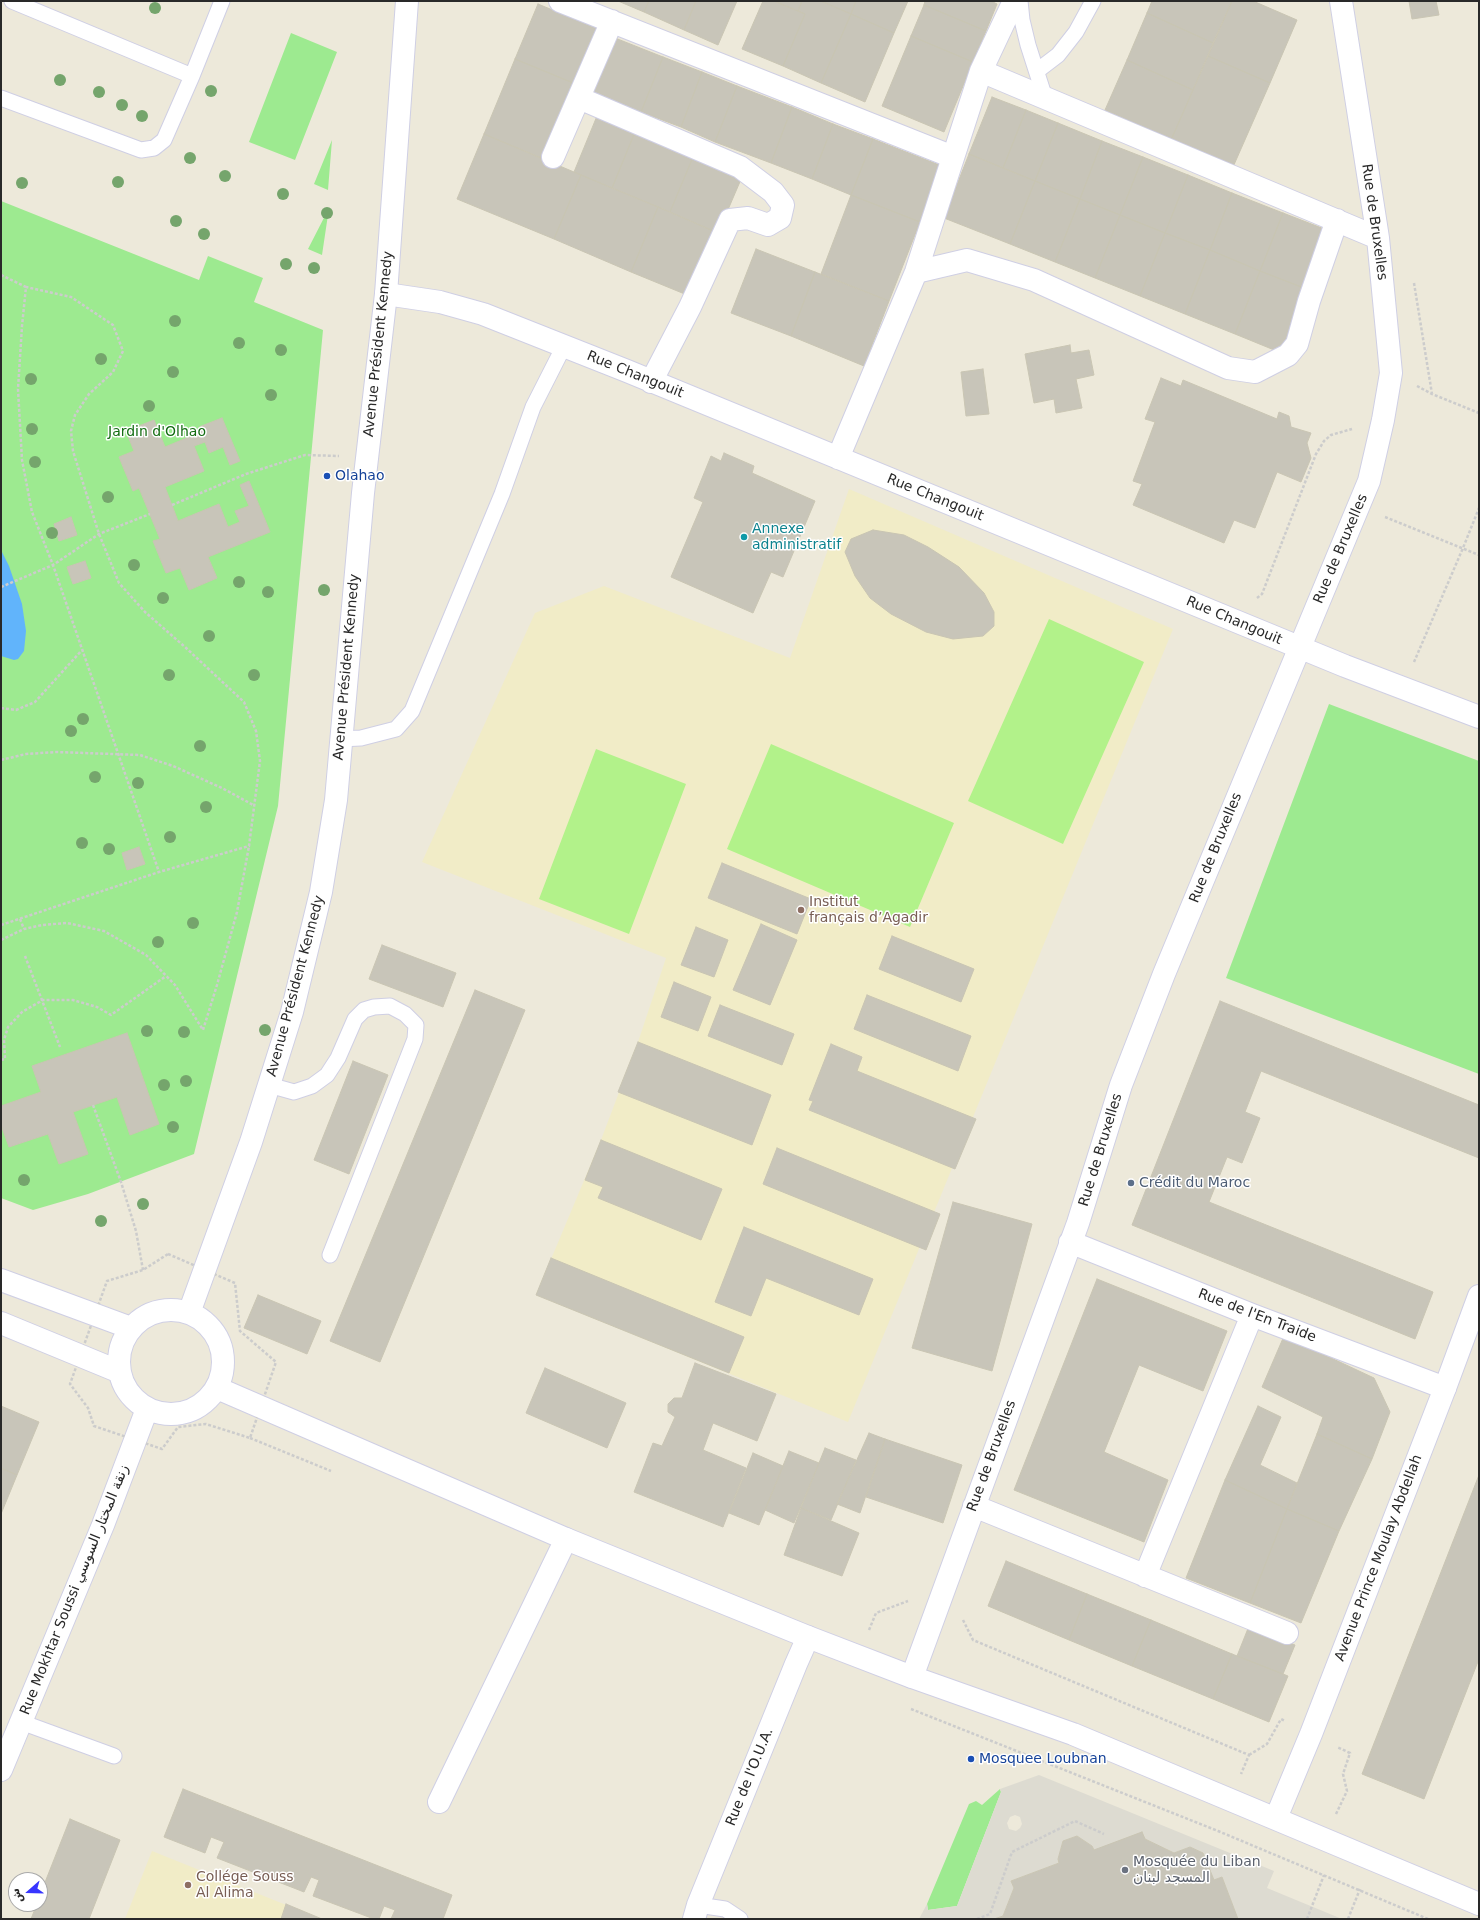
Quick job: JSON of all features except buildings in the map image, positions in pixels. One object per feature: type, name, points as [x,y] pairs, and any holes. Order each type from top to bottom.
[{"type":"street","name":"Avenue Président Kennedy","points":[[189,1313],[251,1142],[292,1012],[322,892],[336,800],[340,739],[367,456],[386,294],[407,1]]},
{"type":"street","points":[[560,1],[953,156]]},
{"type":"street","points":[[838,458],[916,272],[981,71],[1014,1]]},
{"type":"street","name":"Rue de Bruxelles","points":[[912,1677],[1078,1223],[1124,1077],[1164,974],[1369,481],[1383,420],[1390,372],[1378,238],[1340,1]]},
{"type":"street","points":[[553,157],[612,21]]},
{"type":"street","points":[[981,71],[1378,238]]},
{"type":"street","points":[[579,98],[740,167],[774,192],[783,205],[780,218],[768,225],[748,218],[730,220],[690,307],[651,382]]},
{"type":"street","points":[[916,272],[967,260],[1034,280],[1228,368],[1255,372],[1288,355],[1297,344],[1309,301],[1337,220]]},
{"type":"street","name":"Rue Changouit","points":[[386,294],[440,302],[483,314],[1299,647],[1479,717]]},
{"type":"street","name":"Rue de l'En Traide","points":[[1070,1242],[1252,1315],[1446,1388]]},
{"type":"street","points":[[1,1280],[95,1316],[131,1328]]},
{"type":"street","name":"Avenue Prince Moulay Abdellah","points":[[1276,1818],[1311,1734],[1446,1388],[1479,1296]]},
{"type":"street","points":[[168,1309],[189,1313],[213,1330],[222,1352],[222,1375],[217,1388],[199,1407],[173,1415],[147,1409],[130,1394],[120,1372],[121,1349],[131,1328],[148,1315],[168,1309]]},
{"type":"street","points":[[1145,1576],[1252,1315]]},
{"type":"street","points":[[1,1323],[120,1372]]},
{"type":"street","points":[[217,1388],[566,1539],[808,1637],[912,1677],[1073,1734],[1230,1800],[1477,1900]]},
{"type":"street","name":"Rue Mokhtar Soussi زنقة المختار السوسي","points":[[1,1770],[103,1525],[147,1409]]},
{"type":"street","points":[[974,1506],[1287,1633]]},
{"type":"street","points":[[439,1802],[566,1539]]},
{"type":"street","name":"Rue de l'O.U.A.","points":[[696,1912],[808,1637]]},
{"type":"lane","points":[[12,1],[192,76]]},
{"type":"lane","points":[[1,98],[141,150],[154,148],[164,140],[222,1]]},
{"type":"lane","points":[[1020,1],[1022,20],[1045,98]]},
{"type":"lane","points":[[1037,71],[1058,55],[1076,32],[1093,1]]},
{"type":"lane","points":[[340,739],[361,738],[396,729],[412,710],[502,494],[533,407],[564,346]]},
{"type":"lane","points":[[269,1085],[294,1092],[312,1086],[327,1076],[338,1058],[355,1019],[364,1010],[374,1007],[390,1006],[405,1014],[416,1025],[416,1039],[330,1255]]},
{"type":"lane","points":[[21,1722],[114,1756]]},
{"type":"lane","points":[[696,1912],[725,1909],[740,1919]]},
{"type":"path","points":[[1,275],[26,287],[71,297],[113,325],[123,351],[113,372],[89,394],[75,415],[71,431],[73,451],[99,534],[119,583],[144,612],[185,647],[244,702],[256,731],[260,761],[249,846],[237,912],[203,1030],[175,985],[146,955],[104,931],[66,924],[42,925],[24,929],[1,940]]},
{"type":"path","points":[[26,287],[18,389],[22,460],[32,512],[53,565],[159,872]]},
{"type":"path","points":[[1390,372],[1432,394],[1479,413]]},
{"type":"path","points":[[1226,617],[1262,594],[1316,454],[1324,441],[1331,435],[1383,420]]},
{"type":"path","points":[[172,505],[246,474],[305,455],[367,456]]},
{"type":"path","points":[[1358,507],[1406,524],[1479,555]]},
{"type":"path","points":[[1403,688],[1464,548],[1479,508]]},
{"type":"path","points":[[1,587],[53,565],[99,534],[150,514]]},
{"type":"path","points":[[1,708],[16,710],[35,702],[82,650]]},
{"type":"path","points":[[1,760],[26,754],[56,752],[90,752],[118,755],[140,755],[173,766],[222,788],[255,806]]},
{"type":"path","points":[[1,925],[159,872],[249,846]]},
{"type":"path","points":[[20,919],[24,929]]},
{"type":"path","points":[[25,956],[60,1047]]},
{"type":"path","points":[[1,1060],[5,1059],[4,1040],[8,1027],[22,1012],[43,1000],[73,1000],[97,1007],[111,1015],[166,976]]},
{"type":"path","points":[[93,1105],[121,1182],[136,1230],[143,1270]]},
{"type":"path","points":[[168,1254],[205,1270],[235,1283],[240,1331],[276,1362],[250,1438],[206,1424],[178,1427],[162,1449],[94,1426],[88,1408],[70,1384],[107,1281],[143,1270],[168,1254]]},
{"type":"path","points":[[858,1656],[876,1613],[910,1600],[961,1615],[972,1640],[1249,1755],[1218,1831]]},
{"type":"path","points":[[977,1919],[990,1914],[1012,1852],[1075,1821],[1104,1834]]},
{"type":"path","points":[[1306,1919],[1324,1874]]},
{"type":"path","points":[[1348,1919],[1360,1889]]},
{"type":"shaded area","name":"Institut français d’Agadir","points":[[849,489],[1173,629],[848,1422],[536,1295],[601,1140],[638,1042],[666,958],[422,862],[535,613],[604,586],[790,658]]},
{"type":"shaded area","points":[[1039,1775],[1274,1871],[1267,1888],[1342,1919],[1238,1919],[1222,1877],[1214,1880],[1203,1853],[1190,1847],[1174,1853],[1145,1839],[1094,1850],[1092,1846],[1077,1836],[1063,1841],[1058,1859],[1059,1863],[1011,1881],[1014,1888],[1003,1916],[994,1919],[919,1919],[927,1904],[928,1910],[957,1906],[1001,1792],[1000,1789]],"holes":[[[1015,1815],[1020,1817],[1022,1824],[1020,1828],[1016,1831],[1009,1829],[1007,1823],[1010,1817]]]},
{"type":"shaded area","name":"Collége Souss Al Alima","points":[[152,1851],[321,1919],[125,1919]]},
{"type":"green space","points":[[291,33],[337,52],[295,160],[249,142]]},
{"type":"green space","points":[[332,140],[328,190],[314,184]]},
{"type":"green space","name":"Jardin d'Olhao","points":[[1,201],[199,280],[208,256],[263,278],[254,302],[323,330],[278,806],[194,1154],[88,1194],[33,1210],[1,1198]]},
{"type":"green space","points":[[329,208],[322,255],[308,249]]},
{"type":"green space","points":[[1049,619],[1144,662],[1063,844],[968,801]]},
{"type":"green space","points":[[1329,704],[1479,761],[1479,1074],[1226,978]]},
{"type":"green space","points":[[771,744],[954,823],[910,927],[727,849]]},
{"type":"green space","points":[[596,749],[686,784],[629,934],[539,899]]},
{"type":"green space","points":[[1000,1789],[1001,1792],[957,1906],[928,1910],[927,1904],[969,1804],[976,1801],[982,1805]]},
{"type":"water","points":[[1,550],[9,566],[22,604],[26,631],[24,651],[18,659],[14,660],[1,656]]},
{"type":"place","name":"Olahao","points":[[327,476]]},
{"type":"place","name":"Annexe administratif","points":[[744,537]]},
{"type":"place","name":"Institut français d’Agadir","points":[[801,910]]},
{"type":"place","name":"Crédit du Maroc","points":[[1131,1183]]},
{"type":"place","name":"Mosquee Loubnan","points":[[971,1759]]},
{"type":"place","name":"Mosquée du Liban المسجد لبنان","points":[[1125,1870]]},
{"type":"place","name":"Collége Souss Al Alima","points":[[188,1885]]}]
